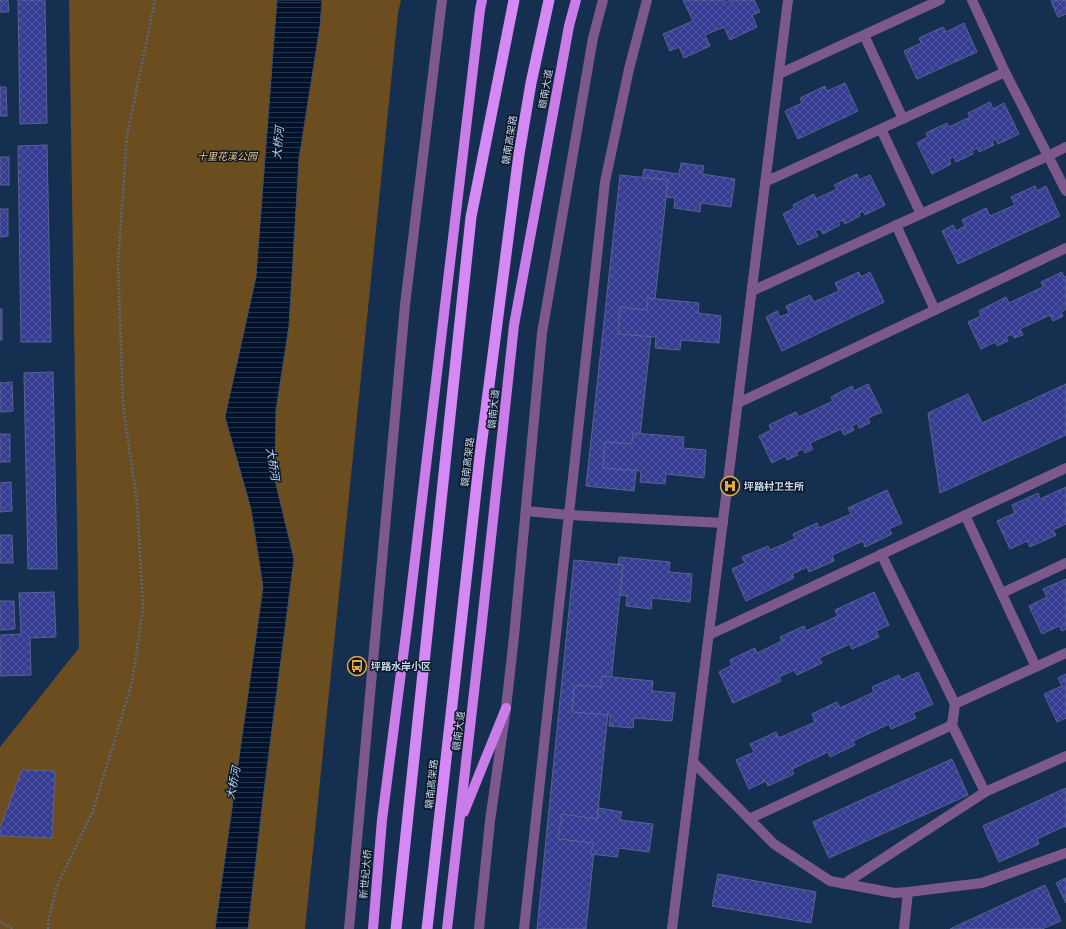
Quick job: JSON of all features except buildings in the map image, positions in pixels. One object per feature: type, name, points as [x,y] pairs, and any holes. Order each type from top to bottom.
[{"type":"highway","name":"赣南高架路","points":[[396,929],[471,217],[514,0]]},
{"type":"highway","name":"赣南高架路","points":[[427,929],[480,455],[518,154],[549,0]]},
{"type":"main road","name":"赣南大道","points":[[459,825],[514,325],[569,26],[577,0]]},
{"type":"main road","name":"新世纪大桥","points":[[373,929],[382,820],[408,618],[481,3]]},
{"type":"main road","points":[[447,929],[459,825],[506,708]]},
{"type":"street","points":[[349,929],[405,305],[442,0]]},
{"type":"street","points":[[479,929],[490,821],[506,708],[542,333],[592,46],[603,0]]},
{"type":"street","points":[[524,929],[605,182],[629,68],[647,0]]},
{"type":"street","points":[[672,929],[788,0]]},
{"type":"street","points":[[779,74],[940,0]]},
{"type":"street","points":[[972,0],[1005,72],[1066,191]]},
{"type":"street","points":[[864,35],[902,119]]},
{"type":"street","points":[[765,182],[1005,72]]},
{"type":"street","points":[[881,129],[921,214]]},
{"type":"street","points":[[752,291],[1066,147]]},
{"type":"street","points":[[896,225],[934,310]]},
{"type":"street","points":[[738,403],[1066,248]]},
{"type":"street","points":[[709,635],[1066,468]]},
{"type":"street","points":[[526,511],[569,515],[723,523]]},
{"type":"street","points":[[965,515],[1036,667]]},
{"type":"street","points":[[881,554],[955,704],[952,725],[985,792]]},
{"type":"street","points":[[1002,593],[1066,563]]},
{"type":"street","points":[[955,704],[1066,653]]},
{"type":"street","points":[[749,819],[952,725]]},
{"type":"street","points":[[844,884],[985,792],[1066,756]]},
{"type":"street","points":[[693,762],[774,844],[830,881],[894,893],[908,892],[982,883],[1066,853]]},
{"type":"street","points":[[904,929],[908,892]]},
{"type":"path","points":[[48,929],[56,888],[93,811],[130,690],[143,608],[137,502],[123,405],[118,263],[127,136],[155,0]]},
{"type":"path","points":[[0,922],[14,929]]},
{"type":"green space","name":"十里花溪公园","points":[[69,0],[401,0],[398,13],[305,929],[0,929],[0,747],[79,648]]},
{"type":"water","name":"大桥河","points":[[277,0],[322,0],[320,26],[299,159],[289,326],[276,410],[275,480],[294,559],[248,929],[215,929],[263,587],[251,509],[225,417],[256,277]]},
{"type":"place","name":"坪路村卫生所","points":[[730,486]]},
{"type":"place","name":"坪路水岸小区","points":[[357,666]]}]
